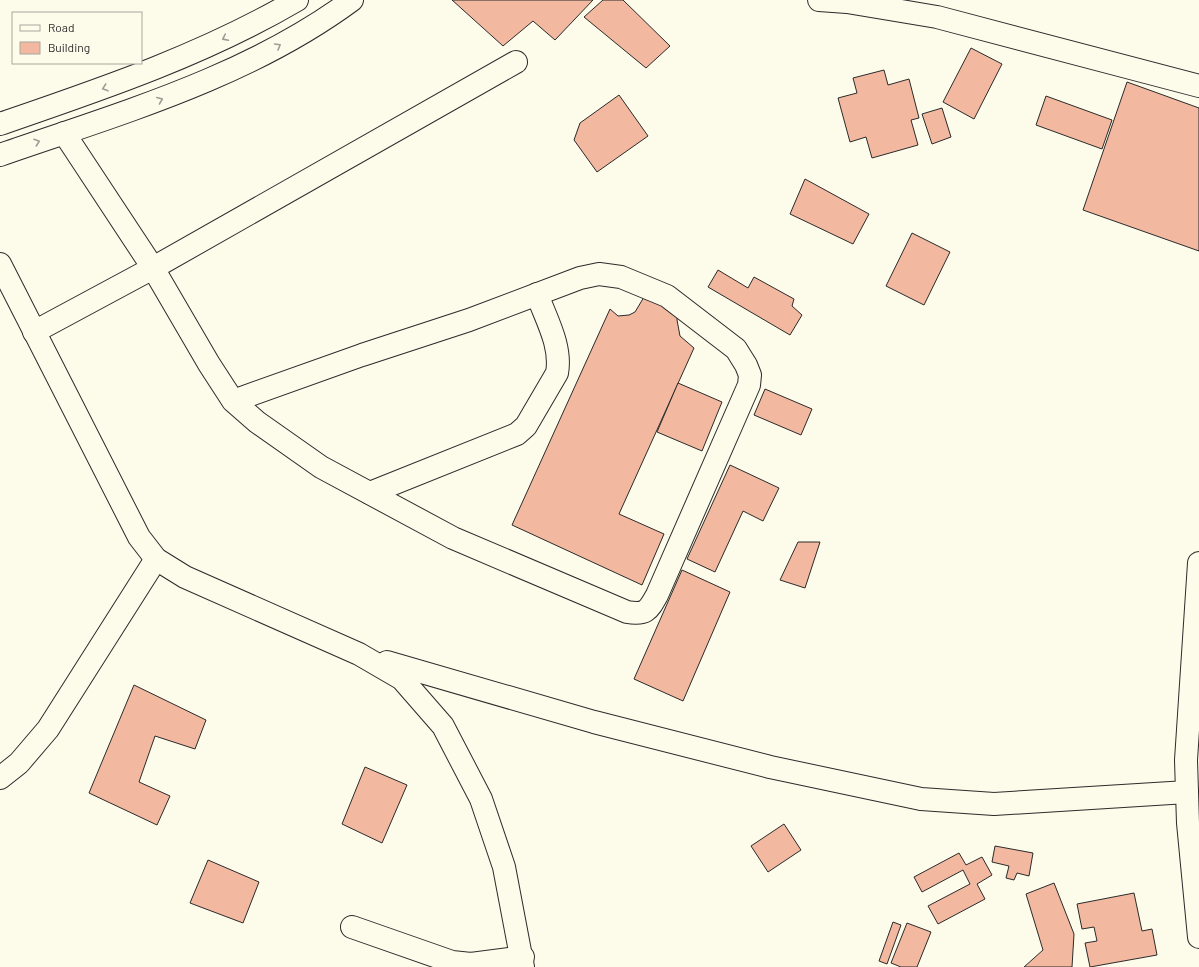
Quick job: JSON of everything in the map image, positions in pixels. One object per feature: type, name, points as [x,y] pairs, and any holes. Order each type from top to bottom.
[{"type":"main road","points":[[0,124],[127,80],[195,52],[297,0]]},
{"type":"main road","points":[[0,155],[128,112],[200,84],[274,49],[352,0]]},
{"type":"main road","points":[[819,0],[847,2],[937,17],[1199,86]]},
{"type":"main road","points":[[34,332],[153,268],[516,62]]},
{"type":"main road","points":[[64,133],[153,268],[209,364],[233,401],[257,422],[321,467],[453,538],[627,612],[639,614],[649,609],[749,385],[750,374],[736,349],[668,296],[621,277],[599,274],[580,278],[469,320],[362,355],[233,401]]},
{"type":"main road","points":[[0,264],[139,537],[156,559],[184,577],[359,654],[402,679],[443,726],[481,799],[504,867],[523,962],[471,964],[452,962],[352,927]]},
{"type":"main road","points":[[370,493],[517,434],[526,426],[556,373],[558,364],[558,350],[537,294]]},
{"type":"main road","points":[[0,778],[19,763],[48,729],[156,559]]},
{"type":"main road","points":[[1199,562],[1186,760],[1188,823],[1199,937]]},
{"type":"main road","points":[[359,654],[594,722],[770,767],[921,799],[994,804],[1187,792]]},
{"type":"building","points":[[452,0],[593,0],[555,40],[533,21],[503,46]]},
{"type":"building","points":[[603,0],[623,0],[670,46],[646,68],[584,17]]},
{"type":"building","points":[[971,48],[1002,64],[974,119],[943,102]]},
{"type":"building","points":[[884,70],[888,85],[909,79],[919,118],[911,120],[918,145],[872,158],[866,137],[850,142],[838,98],[857,93],[853,78]]},
{"type":"building","points":[[1127,82],[1199,108],[1199,251],[1083,210]]},
{"type":"building","points":[[619,95],[648,136],[597,172],[574,140],[580,123]]},
{"type":"building","points":[[1046,96],[1112,120],[1102,149],[1036,125]]},
{"type":"building","points":[[942,108],[951,137],[932,144],[922,114]]},
{"type":"building","points":[[805,179],[869,214],[853,244],[790,214]]},
{"type":"building","points":[[912,233],[950,252],[924,305],[886,286]]},
{"type":"building","points":[[718,270],[748,288],[754,277],[794,299],[792,306],[802,315],[790,335],[708,287]]},
{"type":"building","points":[[644,297],[678,310],[677,320],[680,336],[694,348],[619,514],[664,534],[642,585],[512,525],[610,309],[618,316],[629,315],[635,312]]},
{"type":"building","points":[[678,383],[722,402],[702,451],[657,432]]},
{"type":"building","points":[[765,389],[812,409],[801,435],[754,415]]},
{"type":"building","points":[[730,465],[779,488],[763,521],[743,511],[715,572],[687,559]]},
{"type":"building","points":[[798,542],[820,542],[805,588],[780,580]]},
{"type":"building","points":[[682,570],[730,592],[683,701],[634,679]]},
{"type":"building","points":[[134,685],[206,720],[195,749],[155,736],[139,782],[170,796],[157,825],[89,793]]},
{"type":"building","points":[[365,767],[407,785],[382,843],[342,824]]},
{"type":"building","points":[[784,824],[801,850],[768,872],[751,846]]},
{"type":"building","points":[[995,846],[1033,853],[1029,876],[1017,873],[1014,880],[1006,878],[1009,866],[992,862]]},
{"type":"building","points":[[959,853],[966,865],[982,857],[992,875],[977,884],[985,899],[938,924],[928,906],[970,884],[963,870],[922,892],[914,877]]},
{"type":"building","points":[[208,860],[259,882],[243,923],[190,903]]},
{"type":"building","points":[[1054,883],[1074,934],[1072,967],[1024,967],[1043,950],[1026,894]]},
{"type":"building","points":[[1134,893],[1142,931],[1152,929],[1157,955],[1090,967],[1085,943],[1097,941],[1094,927],[1082,929],[1077,904]]},
{"type":"building","points":[[893,922],[901,925],[887,964],[879,961]]},
{"type":"building","points":[[907,923],[931,932],[917,967],[901,967],[891,963]]}]
